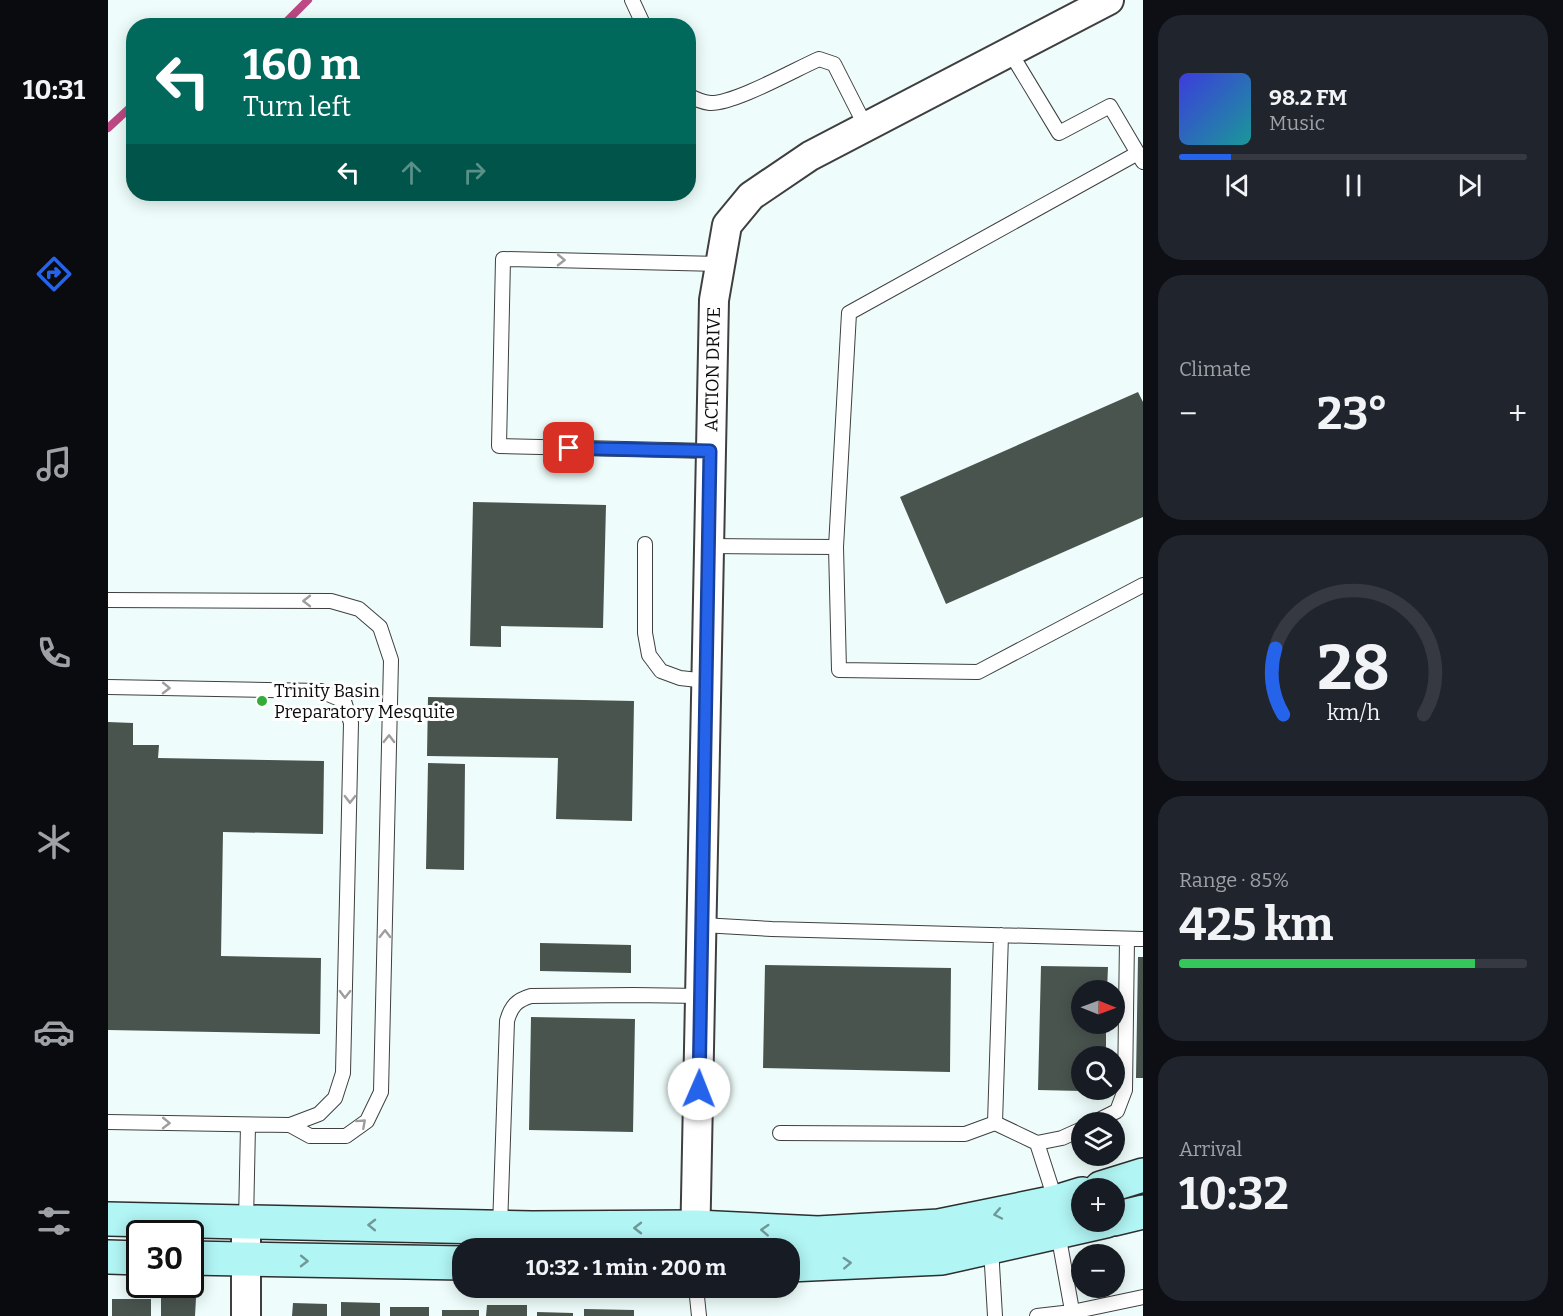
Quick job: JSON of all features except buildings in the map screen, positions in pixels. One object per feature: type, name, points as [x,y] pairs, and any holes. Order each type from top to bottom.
[{"type":"street","name":"ACTION DRIVE","points":[[696,1238],[714,300],[727,225],[751,196],[810,156],[1109,0]]},
{"type":"street","points":[[1125,1181],[1143,1175]]},
{"type":"street","points":[[108,1219],[500,1227],[696,1238],[939,1226],[1065,1210]]},
{"type":"street","points":[[800,1264],[942,1258],[991,1248],[1065,1210]]},
{"type":"street","points":[[1125,1216],[1143,1212]]},
{"type":"street","points":[[246,1222],[246,1316]]},
{"type":"street","points":[[108,1257],[126,1258]]},
{"type":"street","points":[[204,1258],[452,1263]]},
{"type":"lane","points":[[632,0],[640,18]]},
{"type":"lane","points":[[1010,52],[1059,133],[1110,106],[1140,158],[849,313],[836,547],[839,670],[978,672],[1143,585]]},
{"type":"lane","points":[[696,100],[710,103],[728,101],[819,59],[827,60],[834,64],[866,127]]},
{"type":"lane","points":[[710,451],[499,446],[503,259],[720,264]]},
{"type":"lane","points":[[645,544],[645,633],[649,655],[662,671],[680,678],[706,681]]},
{"type":"lane","points":[[709,546],[836,547]]},
{"type":"lane","points":[[108,600],[331,601],[359,609],[380,627],[391,660],[381,1092],[367,1121],[346,1136],[310,1136],[290,1125]]},
{"type":"lane","points":[[108,687],[321,691],[344,701],[351,723],[343,1073],[335,1098],[319,1114],[290,1125],[108,1122]]},
{"type":"lane","points":[[702,925],[1143,939]]},
{"type":"lane","points":[[995,1123],[1001,935]]},
{"type":"lane","points":[[1115,1112],[1125,1090],[1127,939]]},
{"type":"lane","points":[[500,1227],[507,1021],[509,1012],[516,1002],[531,996],[633,994],[701,996]]},
{"type":"lane","points":[[780,1133],[965,1134],[995,1123],[1037,1143],[1071,1134]]},
{"type":"lane","points":[[246,1222],[248,1125]]},
{"type":"lane","points":[[1037,1143],[1065,1210],[1072,1314]]},
{"type":"lane","points":[[991,1248],[995,1316]]},
{"type":"lane","points":[[1037,1316],[1072,1314],[1143,1297]]},
{"type":"lane","points":[[697,1298],[699,1316]]},
{"type":"waterway","points":[[290,18],[308,0]]},
{"type":"waterway","points":[[108,128],[126,111]]},
{"type":"place","name":"Trinity Basin Preparatory Mesquite","points":[[262,701]]},
{"type":"route","points":[[569,448],[710,451],[699,1089]]}]
